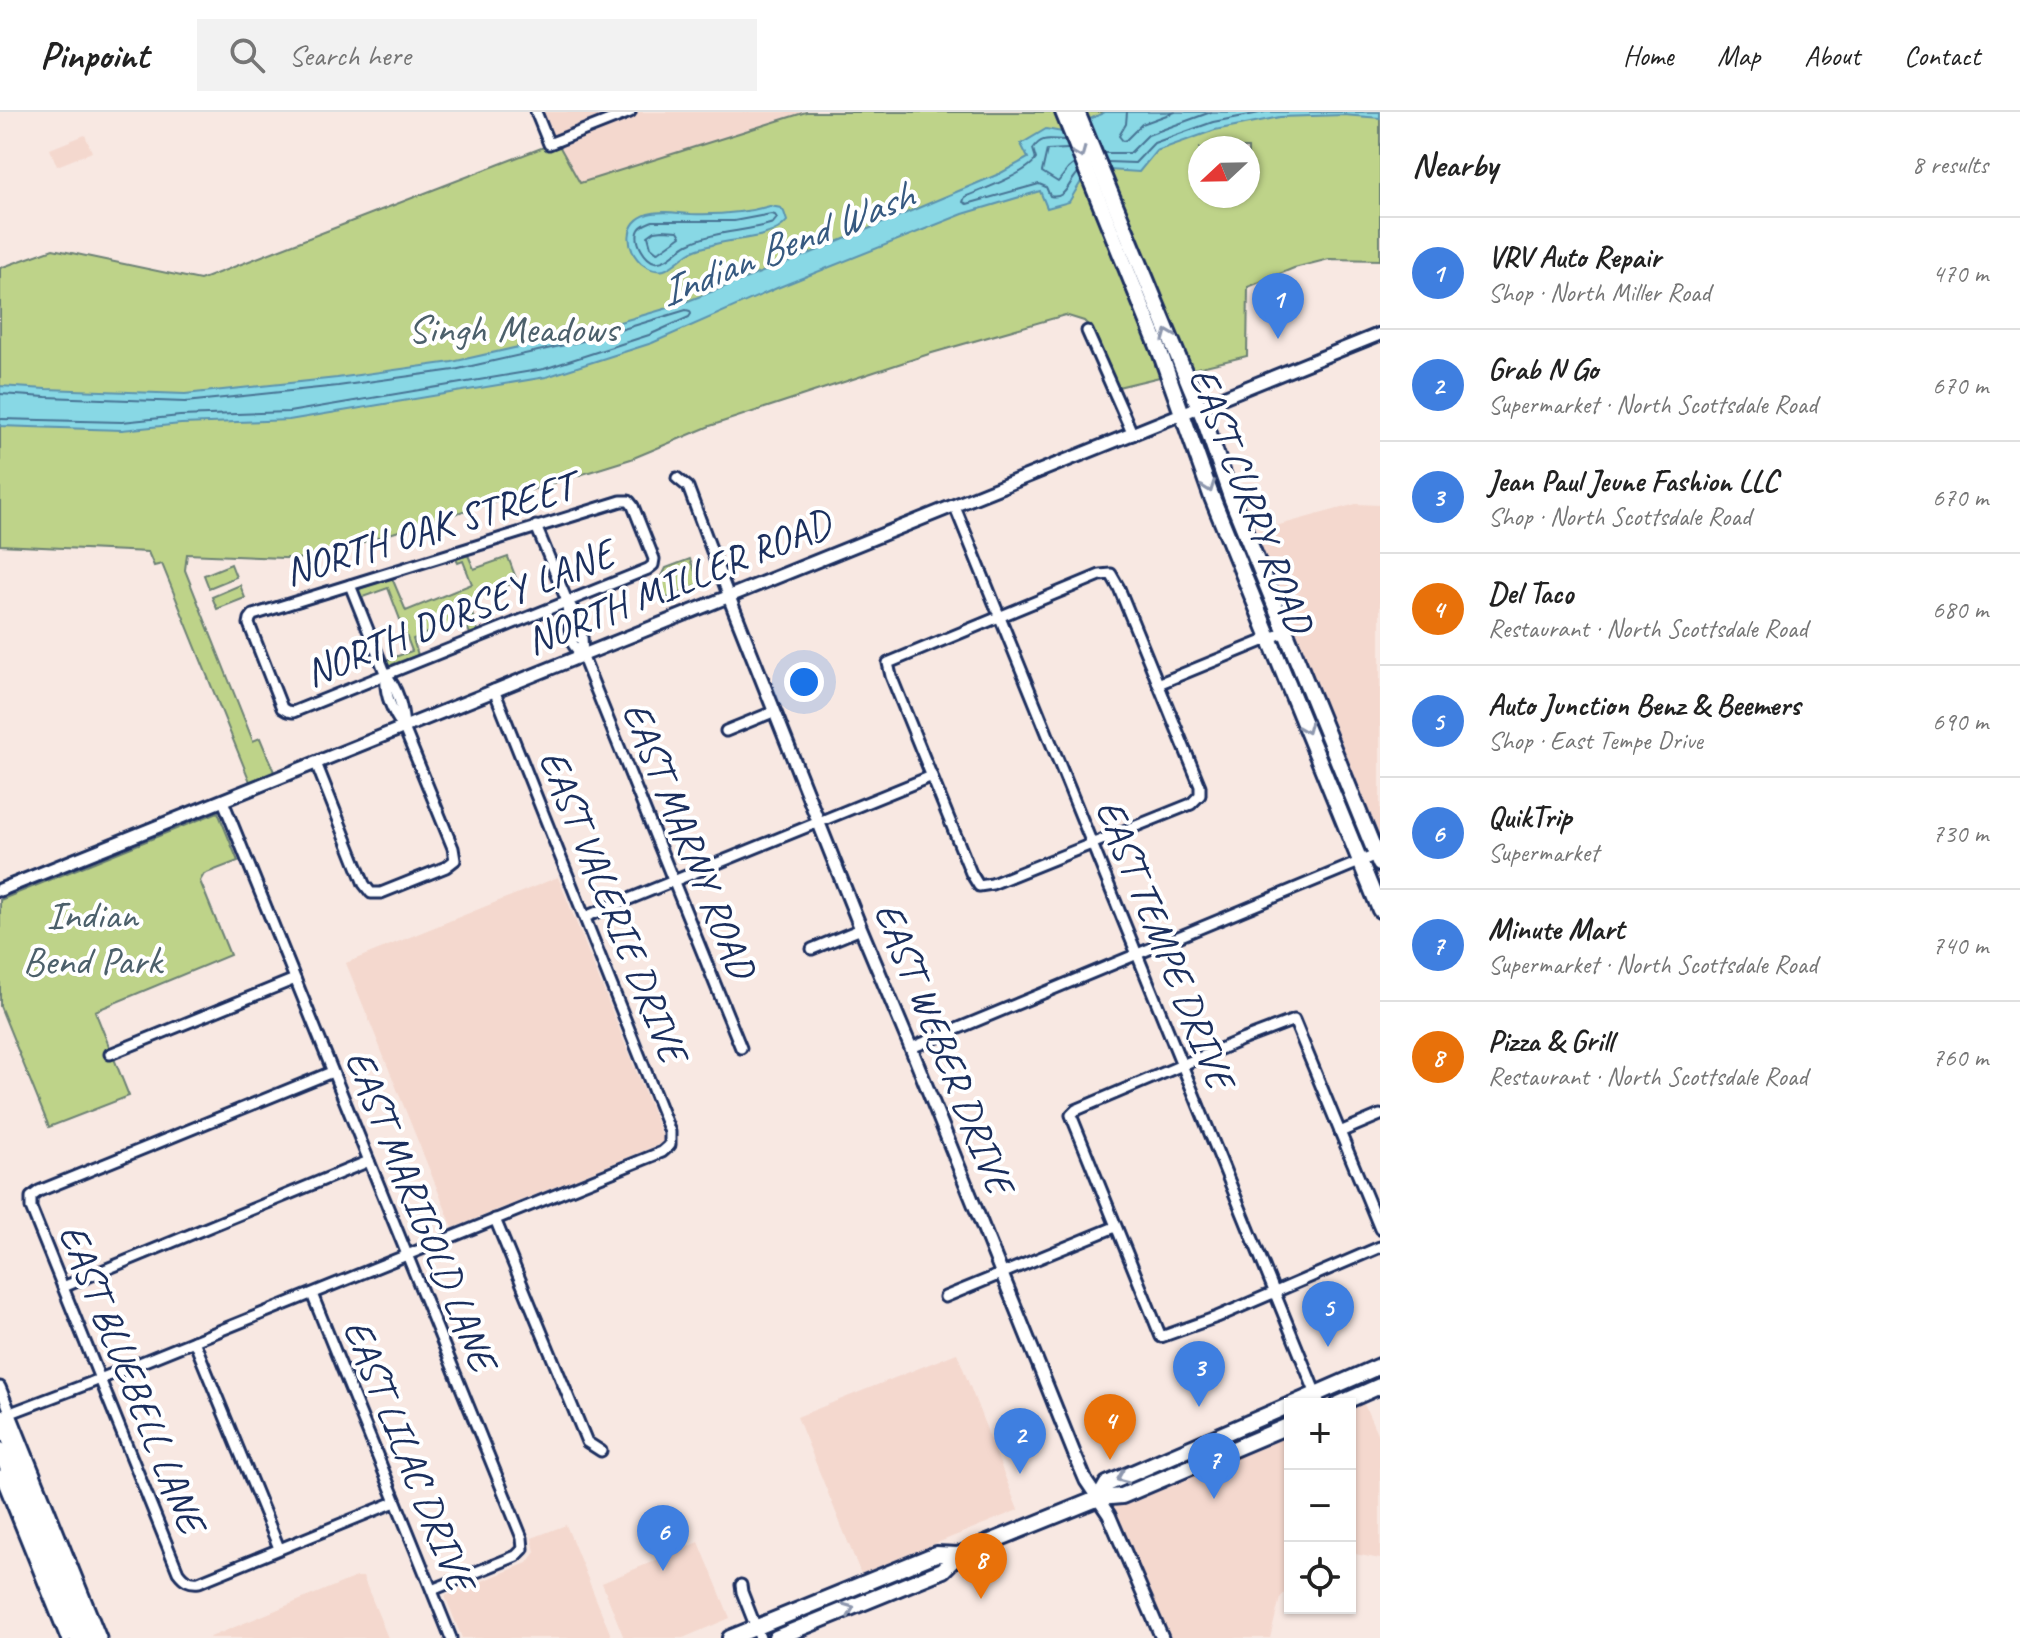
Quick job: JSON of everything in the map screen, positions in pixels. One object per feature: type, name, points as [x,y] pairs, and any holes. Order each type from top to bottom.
[{"type":"main road","name":"EAST CURRY ROAD","points":[[1072,115],[1211,495],[1380,910]]},
{"type":"main road","name":"EAST CURRY ROAD","points":[[1099,183],[1198,407],[1231,497],[1378,860]]},
{"type":"main road","points":[[1320,1398],[1380,1366]]},
{"type":"main road","points":[[1353,1398],[1380,1386]]},
{"type":"main road","points":[[1099,1498],[1107,1484],[1284,1408]]},
{"type":"main road","points":[[3,1415],[91,1638]]},
{"type":"main road","points":[[776,1638],[943,1570],[958,1555],[1099,1498],[1122,1496],[1284,1428]]},
{"type":"main road","points":[[0,1450],[77,1638]]},
{"type":"main road","points":[[730,1638],[758,1633],[936,1554],[958,1555]]},
{"type":"street","points":[[536,112],[549,144],[630,112]]},
{"type":"street","points":[[1087,331],[1133,435]]},
{"type":"street","name":"NORTH MILLER ROAD","points":[[0,890],[1380,334]]},
{"type":"street","name":"EAST WEBER DRIVE","points":[[677,478],[688,487],[773,712],[1074,1453],[1086,1481],[1109,1515],[1162,1638]]},
{"type":"street","name":"NORTH OAK STREET","points":[[287,711],[282,708],[251,630],[250,619],[260,612],[621,501],[629,501],[633,506],[654,559],[653,565]]},
{"type":"street","name":"EAST TEMPE DRIVE","points":[[955,507],[1318,1398]]},
{"type":"street","name":"EAST MARNY ROAD","points":[[536,526],[567,601],[567,614],[575,624],[572,642],[582,655],[741,1048]]},
{"type":"street","name":"NORTH DORSEY LANE","points":[[287,711],[293,712],[386,675],[653,565]]},
{"type":"street","points":[[1111,574],[1200,786],[1200,795],[1191,804],[992,884],[979,886],[971,873],[888,663],[999,617],[1100,575],[1111,574]]},
{"type":"street","points":[[316,763],[364,884],[371,893],[381,893],[446,867],[455,860],[453,848],[404,728],[396,716],[391,690],[385,686],[386,675],[350,585]]},
{"type":"street","points":[[1158,684],[1285,632]]},
{"type":"street","name":"EAST VALERIE DRIVE","points":[[494,690],[670,1132],[670,1145],[662,1152],[495,1219]]},
{"type":"street","points":[[726,731],[773,712]]},
{"type":"street","points":[[585,917],[932,776]]},
{"type":"street","name":"EAST MARIGOLD LANE","points":[[223,801],[522,1538],[523,1549],[516,1556],[432,1590]]},
{"type":"street","points":[[911,1048],[1360,862],[1378,860]]},
{"type":"street","points":[[812,949],[861,929]]},
{"type":"street","points":[[110,1054],[295,979]]},
{"type":"street","points":[[1380,1229],[1294,1020],[1076,1110],[1071,1115],[1161,1337],[1380,1247]]},
{"type":"street","name":"EAST BLUEBELL LANE","points":[[279,1548],[199,1582],[185,1580],[178,1572],[31,1208],[31,1197],[72,1177],[332,1072]]},
{"type":"street","points":[[1340,1132],[1380,1115]]},
{"type":"street","points":[[63,1287],[369,1161]]},
{"type":"street","points":[[3,1415],[100,1379],[495,1219],[587,1442],[601,1451]]},
{"type":"street","points":[[945,1297],[1115,1227]]},
{"type":"street","name":"EAST LILAC DRIVE","points":[[312,1294],[451,1638]]},
{"type":"street","points":[[194,1341],[279,1548],[395,1502]]},
{"type":"street","points":[[0,1387],[3,1415],[101,1638]]},
{"type":"street","points":[[0,1475],[66,1638]]},
{"type":"street","points":[[741,1585],[758,1633]]},
{"type":"shaded area","points":[[543,112],[806,112],[580,183]]},
{"type":"shaded area","points":[[85,135],[92,152],[57,166],[50,149]]},
{"type":"shaded area","points":[[1356,504],[1380,505],[1380,852],[1250,533]]},
{"type":"shaded area","points":[[558,877],[664,1140],[453,1228],[346,963]]},
{"type":"shaded area","points":[[957,1353],[1018,1510],[861,1574],[797,1417]]},
{"type":"shaded area","points":[[1360,1395],[1380,1440],[1380,1559],[1356,1554],[1356,1399]]},
{"type":"shaded area","points":[[1284,1427],[1284,1593],[1270,1638],[1162,1638],[1099,1498]]},
{"type":"shaded area","points":[[566,1525],[612,1638],[462,1638],[445,1596],[527,1563],[535,1552],[532,1538]]},
{"type":"shaded area","points":[[699,1542],[730,1618],[683,1638],[624,1638],[602,1583]]},
{"type":"shaded area","points":[[356,1577],[363,1577],[388,1638],[208,1638]]},
{"type":"green space","name":"Singh Meadows","points":[[806,112],[1380,112],[1380,260],[1329,259],[1294,268],[1248,287],[1247,356],[1118,387],[1091,328],[1084,321],[1065,315],[932,353],[710,426],[631,459],[309,559],[187,554],[185,570],[253,741],[260,738],[277,779],[253,789],[162,564],[154,566],[148,552],[0,545],[0,268],[53,249],[200,280],[557,142],[580,183]]},
{"type":"green space","points":[[468,555],[474,569],[508,557],[517,581],[468,602],[478,631],[470,634],[465,621],[437,632],[435,630],[413,639],[418,655],[388,664],[386,660],[412,651],[388,588],[360,598],[358,591],[392,578],[406,611],[472,584],[463,561],[458,563],[456,559]]},
{"type":"green space","points":[[690,559],[700,584],[660,601],[655,590],[666,568]]},
{"type":"green space","points":[[231,564],[236,577],[209,588],[204,575]]},
{"type":"green space","points":[[240,585],[245,598],[217,609],[212,597]]},
{"type":"green space","name":"Indian Bend Park","points":[[218,812],[238,861],[204,874],[200,881],[230,955],[95,1011],[129,1096],[49,1127],[0,1006],[0,900]]},
{"type":"water","points":[[1105,112],[1380,112],[1380,118],[1343,115],[1280,117],[1188,136],[1188,140],[1156,151],[1139,172],[1109,170],[1082,180],[1069,202],[1047,208],[1040,191],[963,214],[777,288],[652,343],[546,377],[289,420],[181,424],[122,430],[0,426],[0,386],[185,394],[452,362],[585,332],[675,306],[811,253],[999,174],[1028,158],[1021,144],[1046,129],[1062,132]]},
{"type":"water","points":[[770,206],[781,208],[787,221],[772,232],[698,249],[664,270],[652,269],[641,263],[632,250],[631,229],[648,214],[721,214]]},
{"type":"place","name":"VRV Auto Repair","points":[[1278,339]]},
{"type":"place","name":"Auto Junction Benz & Beemers","points":[[1328,1347]]},
{"type":"place","name":"Jean Paul Jeune Fashion LLC","points":[[1199,1407]]},
{"type":"place","name":"Del Taco","points":[[1110,1460]]},
{"type":"place","name":"Grab N Go","points":[[1020,1474]]},
{"type":"place","name":"Minute Mart","points":[[1214,1499]]},
{"type":"place","name":"QuikTrip","points":[[663,1571]]},
{"type":"place","name":"Pizza & Grill","points":[[981,1599]]},
{"type":"water label","name":"Indian Bend Wash","points":[[786,244]]}]
